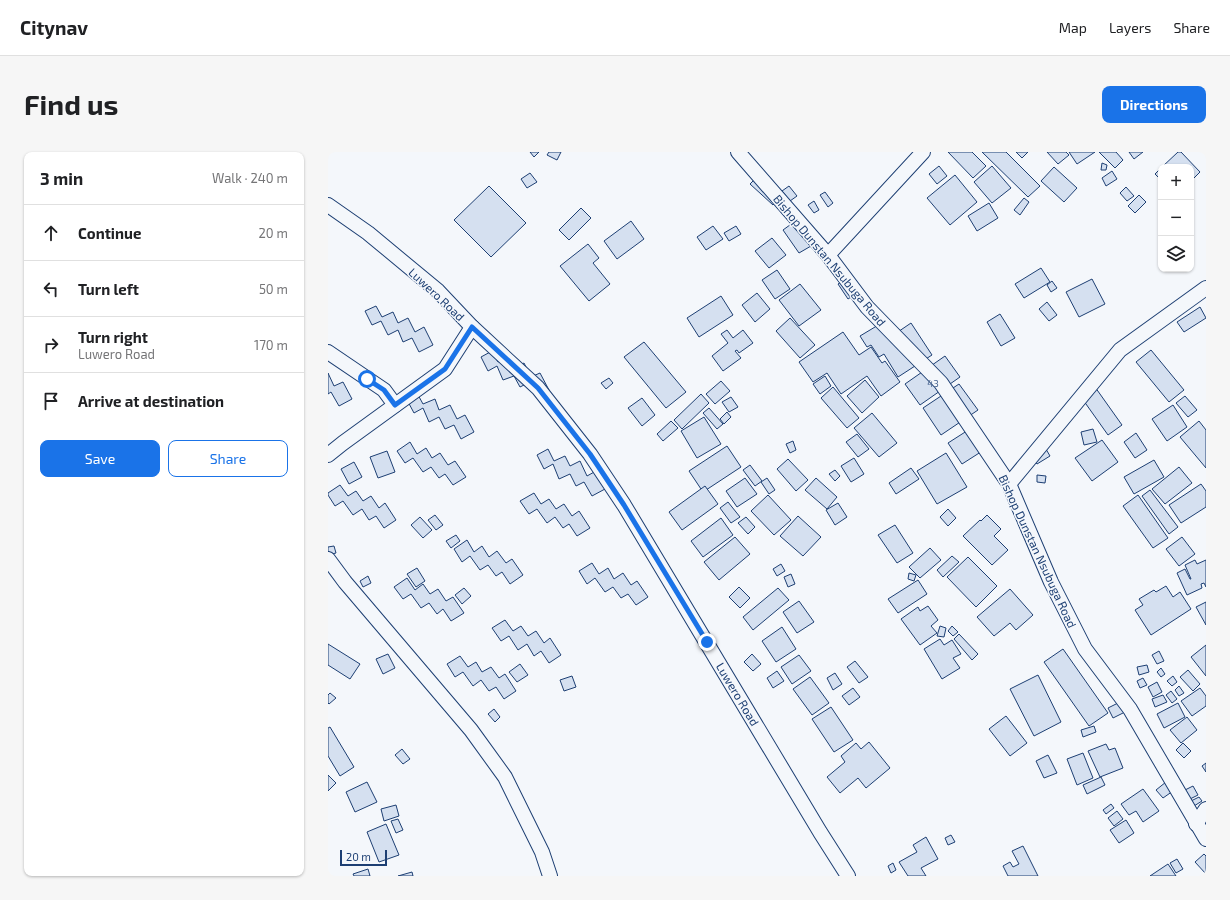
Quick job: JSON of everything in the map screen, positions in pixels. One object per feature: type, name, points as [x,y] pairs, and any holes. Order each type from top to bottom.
[{"type":"street","name":"Bishop Dunstan Nsubuga Road","points":[[738,152],[828,255],[867,307],[941,383],[1009,484],[1051,582],[1085,649],[1130,709],[1206,839]]},
{"type":"street","points":[[828,255],[923,152]]},
{"type":"street","name":"Luwero Road","points":[[328,205],[368,233],[438,291],[472,327],[538,388],[590,454],[624,505],[820,832],[848,876]]},
{"type":"street","points":[[1009,484],[1120,350],[1206,288]]},
{"type":"street","points":[[328,455],[445,369],[472,327]]},
{"type":"street","points":[[328,352],[384,390],[395,405]]},
{"type":"street","points":[[328,559],[345,582],[471,730],[505,777],[542,852],[550,876]]},
{"type":"street","points":[[1196,824],[1206,810]]},
{"type":"building","points":[[530,152],[539,152],[534,157]]},
{"type":"building","points":[[549,152],[561,152],[557,160],[547,155]]},
{"type":"building","points":[[948,152],[972,152],[986,166],[973,178]]},
{"type":"building","points":[[982,152],[1006,152],[1040,186],[1028,197]]},
{"type":"building","points":[[1016,152],[1028,152],[1022,158]]},
{"type":"building","points":[[1047,152],[1066,152],[1069,155],[1058,164]]},
{"type":"building","points":[[1069,152],[1095,152],[1077,164]]},
{"type":"building","points":[[1099,152],[1116,152],[1123,160],[1115,168]]},
{"type":"building","points":[[1129,152],[1143,152],[1134,159]]},
{"type":"building","points":[[1178,152],[1181,152],[1192,164],[1165,164]]},
{"type":"building","points":[[1102,163],[1107,165],[1106,170],[1101,170]]},
{"type":"building","points":[[939,166],[947,176],[937,184],[929,174]]},
{"type":"building","points":[[992,166],[1011,188],[992,203],[974,182]]},
{"type":"building","points":[[1194,166],[1200,172],[1194,178]]},
{"type":"building","points":[[1054,167],[1077,188],[1064,202],[1041,181]]},
{"type":"building","points":[[1112,171],[1117,179],[1106,186],[1102,178]]},
{"type":"building","points":[[530,173],[537,182],[527,188],[521,179]]},
{"type":"building","points":[[759,175],[782,195],[773,205],[750,184]]},
{"type":"building","points":[[955,175],[977,202],[950,225],[927,198]]},
{"type":"building","points":[[489,186],[526,223],[491,257],[454,220]]},
{"type":"building","points":[[789,186],[797,196],[790,201],[782,191]]},
{"type":"building","points":[[1126,187],[1134,196],[1127,201],[1120,193]]},
{"type":"building","points":[[825,192],[833,203],[828,207],[820,195]]},
{"type":"building","points":[[1139,195],[1146,202],[1135,213],[1128,206]]},
{"type":"building","points":[[1024,198],[1029,202],[1020,215],[1014,210]]},
{"type":"building","points":[[814,201],[819,210],[814,213],[808,205]]},
{"type":"building","points":[[989,203],[998,218],[977,231],[968,216]]},
{"type":"building","points":[[581,208],[591,218],[569,240],[559,230]]},
{"type":"building","points":[[631,221],[644,239],[617,259],[604,241]]},
{"type":"building","points":[[794,222],[811,246],[799,253],[783,230]]},
{"type":"building","points":[[713,226],[723,239],[706,250],[697,237]]},
{"type":"building","points":[[736,226],[741,234],[729,241],[724,233]]},
{"type":"building","points":[[772,238],[786,255],[769,268],[755,251]]},
{"type":"building","points":[[588,244],[599,258],[593,263],[610,284],[589,301],[560,266]]},
{"type":"building","points":[[1041,268],[1050,282],[1024,298],[1015,284]]},
{"type":"building","points":[[777,270],[790,289],[775,299],[762,280]]},
{"type":"building","points":[[847,278],[857,293],[848,299],[838,284]]},
{"type":"building","points":[[1092,279],[1105,304],[1079,317],[1066,292]]},
{"type":"building","points":[[1052,281],[1057,288],[1051,292],[1047,285]]},
{"type":"building","points":[[800,284],[821,310],[799,326],[779,300]]},
{"type":"building","points":[[757,293],[770,309],[755,322],[742,305]]},
{"type":"building","points":[[721,296],[733,315],[699,337],[687,318]]},
{"type":"building","points":[[1047,302],[1057,315],[1049,321],[1039,309]]},
{"type":"building","points":[[376,306],[382,317],[393,312],[398,323],[408,318],[415,332],[424,327],[433,345],[419,352],[412,338],[403,342],[398,330],[388,335],[381,321],[372,325],[365,311]]},
{"type":"building","points":[[1200,307],[1206,318],[1184,332],[1177,322]]},
{"type":"building","points":[[1000,314],[1015,338],[1001,346],[987,322]]},
{"type":"building","points":[[790,318],[815,345],[800,358],[776,331]]},
{"type":"building","points":[[911,323],[932,355],[898,377],[884,354],[879,357],[871,345],[867,347],[860,336],[880,324],[889,338]]},
{"type":"building","points":[[727,330],[733,338],[743,330],[753,343],[739,353],[737,350],[735,351],[741,358],[723,371],[712,356],[728,343],[721,334]]},
{"type":"building","points":[[843,332],[859,355],[871,347],[882,363],[885,361],[900,382],[881,396],[867,376],[841,394],[827,373],[813,382],[799,362]]},
{"type":"building","points":[[644,342],[686,392],[666,408],[624,357]]},
{"type":"building","points":[[1151,350],[1184,390],[1169,402],[1136,362]]},
{"type":"building","points":[[492,351],[498,362],[509,357],[514,368],[524,363],[531,377],[540,373],[549,390],[536,397],[528,383],[520,387],[514,376],[503,380],[497,366],[488,371],[481,357]]},
{"type":"building","points":[[945,356],[960,377],[920,405],[905,384]]},
{"type":"building","points":[[328,373],[334,386],[343,382],[352,399],[339,406],[331,392],[328,394]]},
{"type":"building","points":[[825,376],[831,386],[820,394],[813,384]]},
{"type":"building","points":[[609,378],[613,383],[606,389],[601,383]]},
{"type":"building","points":[[865,380],[879,397],[862,413],[847,396]]},
{"type":"building","points":[[721,381],[730,391],[715,404],[706,394]]},
{"type":"building","points":[[959,384],[978,410],[941,435],[923,408]]},
{"type":"building","points":[[833,387],[859,418],[847,428],[821,398]]},
{"type":"building","points":[[1095,387],[1122,425],[1108,435],[1081,397]]},
{"type":"building","points":[[417,393],[423,404],[435,399],[439,410],[450,405],[457,419],[465,415],[474,432],[461,439],[454,425],[445,429],[439,417],[429,422],[423,408],[414,413],[406,398]]},
{"type":"building","points":[[701,394],[709,403],[682,429],[674,420]]},
{"type":"building","points":[[1185,396],[1197,410],[1188,417],[1176,403]]},
{"type":"building","points":[[731,397],[738,407],[729,412],[722,402]]},
{"type":"building","points":[[642,398],[655,415],[642,426],[628,408]]},
{"type":"building","points":[[1173,405],[1187,427],[1167,441],[1152,419]]},
{"type":"building","points":[[709,408],[723,424],[717,429],[703,413]]},
{"type":"building","points":[[727,412],[731,417],[724,424],[720,419]]},
{"type":"building","points":[[872,413],[897,443],[879,457],[854,428]]},
{"type":"building","points":[[704,417],[721,444],[697,458],[681,431]]},
{"type":"building","points":[[671,421],[678,428],[663,441],[657,434]]},
{"type":"building","points":[[1199,421],[1206,430],[1206,468],[1180,437]]},
{"type":"building","points":[[973,427],[987,448],[962,464],[948,443]]},
{"type":"building","points":[[1093,429],[1097,442],[1084,445],[1081,432]]},
{"type":"building","points":[[1136,433],[1147,450],[1135,458],[1124,442]]},
{"type":"building","points":[[857,434],[869,449],[858,457],[846,442]]},
{"type":"building","points":[[1102,440],[1118,462],[1092,481],[1075,458]]},
{"type":"building","points":[[793,441],[796,450],[790,453],[786,444]]},
{"type":"building","points":[[410,442],[417,454],[426,448],[432,458],[440,453],[448,465],[455,461],[466,477],[453,485],[445,474],[439,478],[431,467],[423,472],[413,458],[405,463],[397,451]]},
{"type":"building","points":[[1043,444],[1050,456],[1037,464],[1029,453]]},
{"type":"building","points":[[727,446],[741,467],[703,492],[689,471]]},
{"type":"building","points":[[548,449],[554,461],[565,456],[570,466],[580,461],[587,476],[596,471],[605,489],[592,496],[584,482],[576,486],[570,474],[559,479],[553,464],[544,469],[537,455]]},
{"type":"building","points":[[387,451],[395,472],[378,478],[370,457]]},
{"type":"building","points":[[946,453],[967,487],[937,504],[917,471]]},
{"type":"building","points":[[854,458],[864,474],[851,482],[841,466]]},
{"type":"building","points":[[788,459],[808,480],[796,491],[777,469]]},
{"type":"building","points":[[1154,460],[1164,477],[1134,494],[1124,477]]},
{"type":"building","points":[[354,462],[362,477],[349,484],[341,469]]},
{"type":"building","points":[[750,465],[762,481],[755,486],[743,470]]},
{"type":"building","points":[[1179,467],[1192,483],[1165,504],[1152,489]]},
{"type":"building","points":[[911,468],[919,479],[896,494],[889,483]]},
{"type":"building","points":[[835,470],[840,476],[835,481],[829,474]]},
{"type":"building","points":[[1037,475],[1046,476],[1045,483],[1037,482]]},
{"type":"building","points":[[745,478],[757,494],[737,507],[726,491]]},
{"type":"building","points":[[767,478],[775,490],[769,494],[761,482]]},
{"type":"building","points":[[816,478],[837,497],[827,509],[805,490]]},
{"type":"building","points":[[1201,484],[1206,491],[1206,507],[1181,523],[1169,505]]},
{"type":"building","points":[[340,485],[348,496],[356,491],[363,501],[371,496],[379,508],[385,503],[396,520],[384,528],[376,516],[369,520],[362,509],[353,515],[343,501],[335,506],[328,493]]},
{"type":"building","points":[[705,486],[718,504],[682,530],[669,512]]},
{"type":"building","points":[[1150,490],[1178,527],[1169,534],[1142,496]]},
{"type":"building","points":[[534,493],[541,504],[549,499],[556,509],[564,504],[572,516],[579,511],[590,528],[577,536],[569,524],[563,528],[555,517],[547,523],[537,509],[529,514],[520,501]]},
{"type":"building","points":[[768,495],[791,520],[774,535],[751,511]]},
{"type":"building","points":[[1138,495],[1168,538],[1153,548],[1123,506]]},
{"type":"building","points":[[728,502],[740,517],[731,523],[720,508]]},
{"type":"building","points":[[838,503],[847,517],[835,525],[826,510]]},
{"type":"building","points":[[948,509],[956,518],[948,526],[940,517]]},
{"type":"building","points":[[435,515],[443,525],[436,530],[428,520]]},
{"type":"building","points":[[987,515],[1001,529],[994,536],[1008,550],[992,565],[963,536]]},
{"type":"building","points":[[798,516],[821,537],[803,556],[780,536]]},
{"type":"building","points":[[420,517],[432,530],[423,538],[411,525]]},
{"type":"building","points":[[746,517],[755,527],[748,534],[738,523]]},
{"type":"building","points":[[721,518],[733,535],[703,557],[691,541]]},
{"type":"building","points":[[895,525],[913,553],[897,563],[878,535]]},
{"type":"building","points":[[456,535],[460,541],[451,548],[446,541]]},
{"type":"building","points":[[735,537],[750,554],[719,580],[704,562]]},
{"type":"building","points":[[1182,537],[1195,554],[1179,566],[1166,549]]},
{"type":"building","points":[[467,540],[474,552],[482,546],[489,557],[497,551],[506,563],[512,559],[523,575],[510,584],[502,572],[496,576],[488,565],[480,570],[470,556],[462,562],[454,549]]},
{"type":"building","points":[[334,546],[336,553],[328,555],[328,547]]},
{"type":"building","points":[[930,548],[941,560],[920,578],[909,567]]},
{"type":"building","points":[[952,556],[959,562],[943,577],[937,570]]},
{"type":"building","points":[[968,557],[997,586],[976,607],[947,577]]},
{"type":"building","points":[[1195,560],[1197,564],[1206,560],[1206,587],[1204,583],[1201,584],[1202,588],[1187,595],[1177,573],[1185,569],[1191,579],[1185,565]]},
{"type":"building","points":[[592,563],[599,574],[608,568],[614,579],[623,573],[631,585],[637,581],[648,597],[636,605],[628,594],[621,598],[613,587],[605,592],[595,578],[587,584],[579,571]]},
{"type":"building","points":[[781,564],[785,571],[777,576],[773,569]]},
{"type":"building","points":[[417,568],[425,581],[416,587],[407,574]]},
{"type":"building","points":[[909,573],[916,575],[914,581],[908,579]]},
{"type":"building","points":[[791,574],[795,584],[788,587],[784,577]]},
{"type":"building","points":[[368,576],[371,583],[363,587],[360,581]]},
{"type":"building","points":[[407,578],[415,590],[423,584],[430,594],[438,589],[446,601],[453,597],[464,613],[451,621],[443,609],[437,614],[429,603],[421,608],[411,594],[403,599],[394,587]]},
{"type":"building","points":[[918,580],[927,594],[898,613],[888,599]]},
{"type":"building","points":[[1166,586],[1173,597],[1180,592],[1191,609],[1151,635],[1135,610],[1143,605],[1139,599],[1154,590],[1156,592]]},
{"type":"building","points":[[739,587],[750,598],[740,608],[729,597]]},
{"type":"building","points":[[464,588],[471,596],[462,604],[455,595]]},
{"type":"building","points":[[778,588],[789,600],[753,630],[743,617]]},
{"type":"building","points":[[1010,589],[1033,615],[1016,630],[1010,623],[994,636],[977,617]]},
{"type":"building","points":[[799,601],[814,622],[797,633],[783,612]]},
{"type":"building","points":[[1206,602],[1206,625],[1196,607]]},
{"type":"building","points":[[928,606],[938,620],[931,626],[937,633],[920,645],[901,619],[918,607],[920,611]]},
{"type":"building","points":[[505,620],[513,631],[521,626],[528,636],[536,631],[544,643],[550,638],[561,655],[549,663],[541,651],[534,656],[527,644],[518,650],[509,636],[501,641],[492,628]]},
{"type":"building","points":[[940,626],[946,628],[944,637],[937,636]]},
{"type":"building","points":[[952,626],[958,632],[953,636],[948,631]]},
{"type":"building","points":[[782,627],[796,649],[776,662],[762,641]]},
{"type":"building","points":[[959,634],[978,654],[972,660],[954,639]]},
{"type":"building","points":[[940,639],[944,645],[952,640],[961,654],[953,658],[960,668],[942,679],[924,649]]},
{"type":"building","points":[[328,644],[360,664],[350,679],[328,665]]},
{"type":"building","points":[[1206,645],[1206,676],[1191,657]]},
{"type":"building","points":[[1063,649],[1108,713],[1089,726],[1044,662]]},
{"type":"building","points":[[1159,651],[1164,661],[1157,664],[1152,655]]},
{"type":"building","points":[[388,654],[395,668],[383,674],[376,659]]},
{"type":"building","points":[[752,654],[761,664],[753,671],[744,662]]},
{"type":"building","points":[[799,655],[811,671],[792,684],[781,667]]},
{"type":"building","points":[[460,656],[468,667],[476,662],[482,672],[491,667],[499,678],[505,674],[516,691],[504,699],[496,687],[489,691],[481,680],[473,686],[463,672],[455,677],[447,664]]},
{"type":"building","points":[[855,661],[868,677],[859,683],[847,667]]},
{"type":"building","points":[[520,664],[528,675],[517,682],[509,672]]},
{"type":"building","points":[[1147,665],[1149,672],[1139,675],[1137,667]]},
{"type":"building","points":[[1161,668],[1165,674],[1161,677],[1157,672]]},
{"type":"building","points":[[1188,670],[1200,684],[1193,691],[1180,677]]},
{"type":"building","points":[[777,671],[784,681],[773,688],[767,678]]},
{"type":"building","points":[[835,673],[842,684],[833,690],[827,678]]},
{"type":"building","points":[[1038,675],[1061,722],[1034,736],[1010,689]]},
{"type":"building","points":[[572,676],[576,687],[564,691],[560,680]]},
{"type":"building","points":[[1173,676],[1177,682],[1172,686],[1167,681]]},
{"type":"building","points":[[810,677],[829,703],[812,715],[793,689]]},
{"type":"building","points":[[1143,678],[1147,685],[1140,688],[1137,681]]},
{"type":"building","points":[[1157,682],[1162,692],[1153,697],[1148,687]]},
{"type":"building","points":[[1179,686],[1184,693],[1179,696],[1175,690]]},
{"type":"building","points":[[853,688],[860,697],[849,705],[842,696]]},
{"type":"building","points":[[1200,688],[1206,696],[1206,706],[1192,716],[1181,701]]},
{"type":"building","points":[[1171,691],[1177,699],[1172,703],[1166,695]]},
{"type":"building","points":[[330,693],[336,698],[329,704],[328,695]]},
{"type":"building","points":[[1163,695],[1167,702],[1155,707],[1152,699]]},
{"type":"building","points":[[1120,702],[1125,712],[1113,718],[1108,708]]},
{"type":"building","points":[[1178,703],[1185,717],[1164,728],[1157,714]]},
{"type":"building","points":[[831,707],[853,740],[834,752],[812,719]]},
{"type":"building","points":[[494,709],[500,717],[495,722],[488,714]]},
{"type":"building","points":[[1006,716],[1027,743],[1010,756],[989,729]]},
{"type":"building","points":[[1187,717],[1197,730],[1181,743],[1170,730]]},
{"type":"building","points":[[1094,726],[1096,732],[1083,737],[1081,730]]},
{"type":"building","points":[[330,727],[354,767],[340,776],[328,756],[328,728]]},
{"type":"building","points":[[869,742],[890,768],[866,788],[858,778],[840,793],[827,777],[845,762],[841,756],[856,743],[861,749]]},
{"type":"building","points":[[1183,743],[1191,751],[1184,758],[1176,750]]},
{"type":"building","points":[[1106,744],[1109,750],[1115,748],[1123,768],[1100,777],[1088,751]]},
{"type":"building","points":[[402,749],[410,759],[403,764],[395,755]]},
{"type":"building","points":[[1083,753],[1093,778],[1077,785],[1067,759]]},
{"type":"building","points":[[1048,755],[1057,773],[1044,778],[1036,761]]},
{"type":"building","points":[[1206,763],[1206,772],[1202,766]]},
{"type":"building","points":[[328,775],[336,783],[328,791]]},
{"type":"building","points":[[1101,777],[1105,785],[1087,794],[1083,785]]},
{"type":"building","points":[[367,782],[377,802],[355,812],[346,792]]},
{"type":"building","points":[[1166,782],[1173,791],[1163,798],[1156,790]]},
{"type":"building","points":[[1193,786],[1198,795],[1190,799],[1185,790]]},
{"type":"building","points":[[1143,789],[1159,811],[1143,822],[1136,811],[1129,815],[1121,804]]},
{"type":"building","points":[[1199,797],[1202,801],[1194,806],[1191,801]]},
{"type":"building","points":[[1111,804],[1114,808],[1106,814],[1103,810]]},
{"type":"building","points":[[396,805],[399,816],[384,821],[381,809]]},
{"type":"building","points":[[1117,811],[1123,819],[1114,826],[1108,818]]},
{"type":"building","points":[[398,819],[403,830],[396,833],[391,821]]},
{"type":"building","points":[[1126,820],[1134,833],[1119,843],[1110,830]]},
{"type":"building","points":[[386,824],[399,855],[379,862],[367,832]]},
{"type":"building","points":[[951,835],[955,842],[948,845],[945,838]]},
{"type":"building","points":[[926,837],[938,859],[921,868],[926,876],[908,876],[899,862],[917,852],[913,845]]},
{"type":"building","points":[[1023,846],[1038,876],[1008,876],[1003,866],[1010,862],[1013,867],[1019,864],[1012,851]]},
{"type":"building","points":[[1204,854],[1206,856],[1206,874],[1195,862]]},
{"type":"building","points":[[1177,859],[1183,869],[1176,873],[1170,863]]},
{"type":"building","points":[[893,863],[896,870],[891,873],[888,866]]},
{"type":"building","points":[[1168,864],[1176,876],[1150,876]]},
{"type":"building","points":[[368,869],[370,876],[354,876],[353,874]]},
{"type":"building","points":[[412,872],[413,876],[398,876]]},
{"type":"route","points":[[367,379],[384,390],[395,405],[445,369],[472,327],[538,388],[590,454],[624,505],[707,642]]}]
